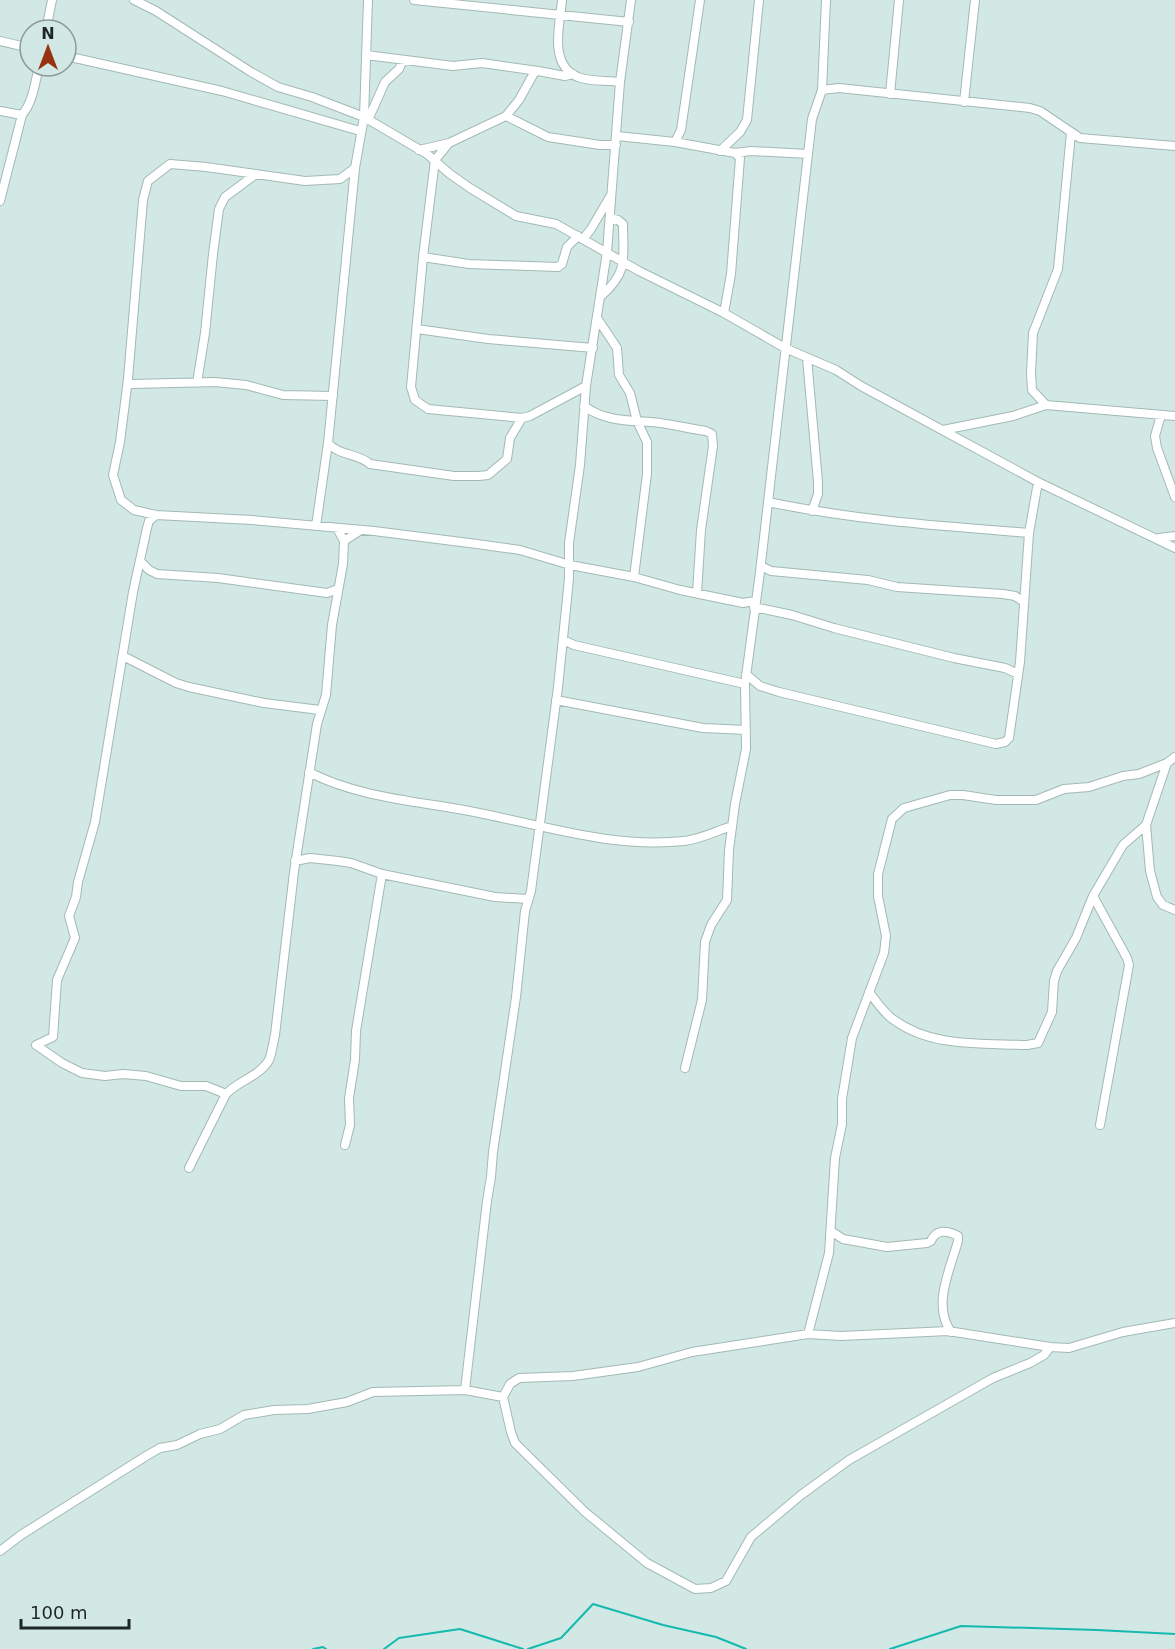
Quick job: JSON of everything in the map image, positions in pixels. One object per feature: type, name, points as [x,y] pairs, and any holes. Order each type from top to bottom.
[{"type":"street","points":[[48,18],[52,0]]},
{"type":"street","points":[[134,0],[156,10],[278,87],[312,97],[366,119],[435,160],[470,188],[516,216],[556,224],[786,348],[836,370],[861,387],[1038,482],[1175,548]]},
{"type":"street","points":[[366,119],[368,0]]},
{"type":"street","points":[[414,0],[629,22]]},
{"type":"street","points":[[562,0],[557,41],[566,69],[578,78],[620,82]]},
{"type":"street","points":[[465,1390],[493,1152],[556,700],[570,565],[569,543],[580,465],[586,386],[607,252],[620,82],[631,0]]},
{"type":"street","points":[[675,142],[681,130],[700,0]]},
{"type":"street","points":[[720,151],[740,132],[747,120],[759,0]]},
{"type":"street","points":[[685,1068],[702,999],[705,942],[711,925],[727,900],[732,826],[746,749],[746,674],[761,566],[812,119],[822,90],[826,0]]},
{"type":"street","points":[[890,94],[899,0]]},
{"type":"street","points":[[964,102],[975,0]]},
{"type":"street","points":[[0,41],[18,45]]},
{"type":"street","points":[[366,55],[453,66],[482,63],[554,75],[573,74]]},
{"type":"street","points":[[78,59],[222,92],[360,131]]},
{"type":"street","points":[[316,526],[328,444],[360,131],[385,82],[399,69],[403,60]]},
{"type":"street","points":[[554,75],[564,64]]},
{"type":"street","points":[[419,150],[449,143],[506,116],[519,100],[534,73],[538,72]]},
{"type":"street","points":[[823,75],[838,88]]},
{"type":"street","points":[[0,201],[22,115],[28,108],[36,78]]},
{"type":"street","points":[[822,90],[838,88],[1040,111],[1080,138],[1175,146]]},
{"type":"street","points":[[0,111],[22,115]]},
{"type":"street","points":[[506,116],[548,137],[600,146],[616,145]]},
{"type":"street","points":[[1046,405],[1032,390],[1033,333],[1058,269],[1071,134]]},
{"type":"street","points":[[617,136],[675,142],[735,153],[752,151],[808,154]]},
{"type":"street","points":[[449,143],[435,160],[423,257],[412,395],[420,405],[428,409],[522,418],[586,386]]},
{"type":"street","points":[[724,313],[731,274],[740,158],[735,153]]},
{"type":"street","points":[[355,168],[340,179],[305,181],[170,164],[148,181],[143,200],[128,379],[120,442],[113,475],[122,500],[134,510],[156,515],[252,520],[361,530],[520,550],[570,565],[634,577],[792,615],[954,658],[1005,668],[1018,674]]},
{"type":"street","points":[[197,382],[206,333],[219,209],[225,197],[256,174]]},
{"type":"street","points":[[423,257],[469,264],[558,267],[562,264],[567,247],[591,229],[612,194]]},
{"type":"street","points":[[601,296],[615,284],[624,262],[623,224],[610,218]]},
{"type":"street","points":[[597,318],[617,348],[619,375],[630,393],[637,421],[647,442],[647,474],[634,577]]},
{"type":"street","points":[[417,329],[488,339],[593,348]]},
{"type":"street","points":[[807,358],[818,482],[818,494],[812,511]]},
{"type":"street","points":[[128,379],[132,384],[197,382],[246,385],[283,395],[333,396]]},
{"type":"street","points":[[943,430],[1013,416],[1046,405],[1175,416]]},
{"type":"street","points":[[584,406],[597,415],[610,419],[706,431],[712,434],[714,438],[702,530],[697,593]]},
{"type":"street","points":[[1161,415],[1155,436],[1156,448],[1175,496]]},
{"type":"street","points":[[328,444],[336,451],[360,458],[370,464],[454,476],[488,475],[507,459],[510,438],[522,418]]},
{"type":"street","points":[[746,674],[765,688],[996,744],[1005,742],[1009,738],[1020,659],[1029,533],[1038,482]]},
{"type":"street","points":[[768,502],[812,511],[913,523],[1029,533]]},
{"type":"street","points":[[156,515],[149,521],[147,528],[95,822],[69,916],[75,938],[57,980],[53,1037],[36,1046],[82,1073],[105,1076],[123,1074],[146,1076],[181,1086],[206,1086],[226,1094]]},
{"type":"street","points":[[189,1168],[226,1094],[268,1061],[275,1035],[309,772],[320,710],[326,695],[332,625],[344,541],[337,528]]},
{"type":"street","points":[[344,541],[361,530]]},
{"type":"street","points":[[1158,538],[1175,536]]},
{"type":"street","points":[[140,561],[157,574],[218,578],[327,593],[338,589]]},
{"type":"street","points":[[761,566],[771,571],[868,580],[897,587],[1003,594],[1015,596],[1024,602]]},
{"type":"street","points":[[759,578],[771,571]]},
{"type":"street","points":[[743,603],[754,607]]},
{"type":"street","points":[[562,640],[574,645],[745,684]]},
{"type":"street","points":[[123,656],[176,683],[189,687],[276,705],[320,710]]},
{"type":"street","points":[[1005,668],[1020,659]]},
{"type":"street","points":[[556,700],[704,728],[746,730]]},
{"type":"street","points":[[808,1334],[830,1253],[835,1158],[842,1124],[842,1099],[852,1038],[884,953],[886,936],[878,896],[878,874],[892,819],[904,808],[950,795],[996,800],[1036,800],[1064,789],[1089,787],[1123,776],[1139,774],[1167,763],[1175,757]]},
{"type":"street","points":[[1167,763],[1146,825],[1150,871],[1156,897],[1162,905],[1175,910]]},
{"type":"street","points":[[309,772],[326,781],[380,795],[602,839],[684,841],[732,826]]},
{"type":"street","points":[[869,992],[889,1016],[926,1037],[940,1041],[1027,1045],[1038,1043],[1052,1012],[1057,971],[1076,938],[1093,896],[1123,845],[1146,825]]},
{"type":"street","points":[[296,861],[310,858],[351,863],[382,874],[495,897],[528,899]]},
{"type":"street","points":[[345,1145],[350,1125],[349,1098],[355,1060],[356,1031],[382,874]]},
{"type":"street","points":[[1093,896],[1129,965],[1100,1125]]},
{"type":"street","points":[[831,1231],[843,1239],[893,1247],[927,1243],[931,1241],[934,1234],[940,1231],[958,1236],[942,1298],[945,1324],[951,1332]]},
{"type":"street","points":[[1050,1347],[1044,1355],[1030,1363],[993,1378],[849,1460],[801,1495],[751,1537],[726,1581],[711,1588],[695,1589],[647,1563],[585,1512],[515,1443],[503,1397],[510,1384],[519,1378],[573,1376],[638,1367],[692,1353],[808,1334],[841,1336],[905,1334],[933,1330],[1069,1348],[1123,1332],[1175,1323]]},
{"type":"street","points":[[0,1551],[21,1535],[160,1448],[177,1445],[200,1434],[220,1429],[244,1415],[274,1410],[308,1409],[347,1402],[373,1392],[465,1390],[503,1397]]},
{"type":"waterway","points":[[528,1649],[561,1638],[593,1604],[663,1625],[716,1637],[746,1649]]},
{"type":"waterway","points":[[890,1649],[961,1626],[1175,1634]]},
{"type":"waterway","points":[[384,1649],[399,1638],[460,1629],[523,1649]]},
{"type":"waterway","points":[[313,1649],[323,1647],[326,1649]]}]
